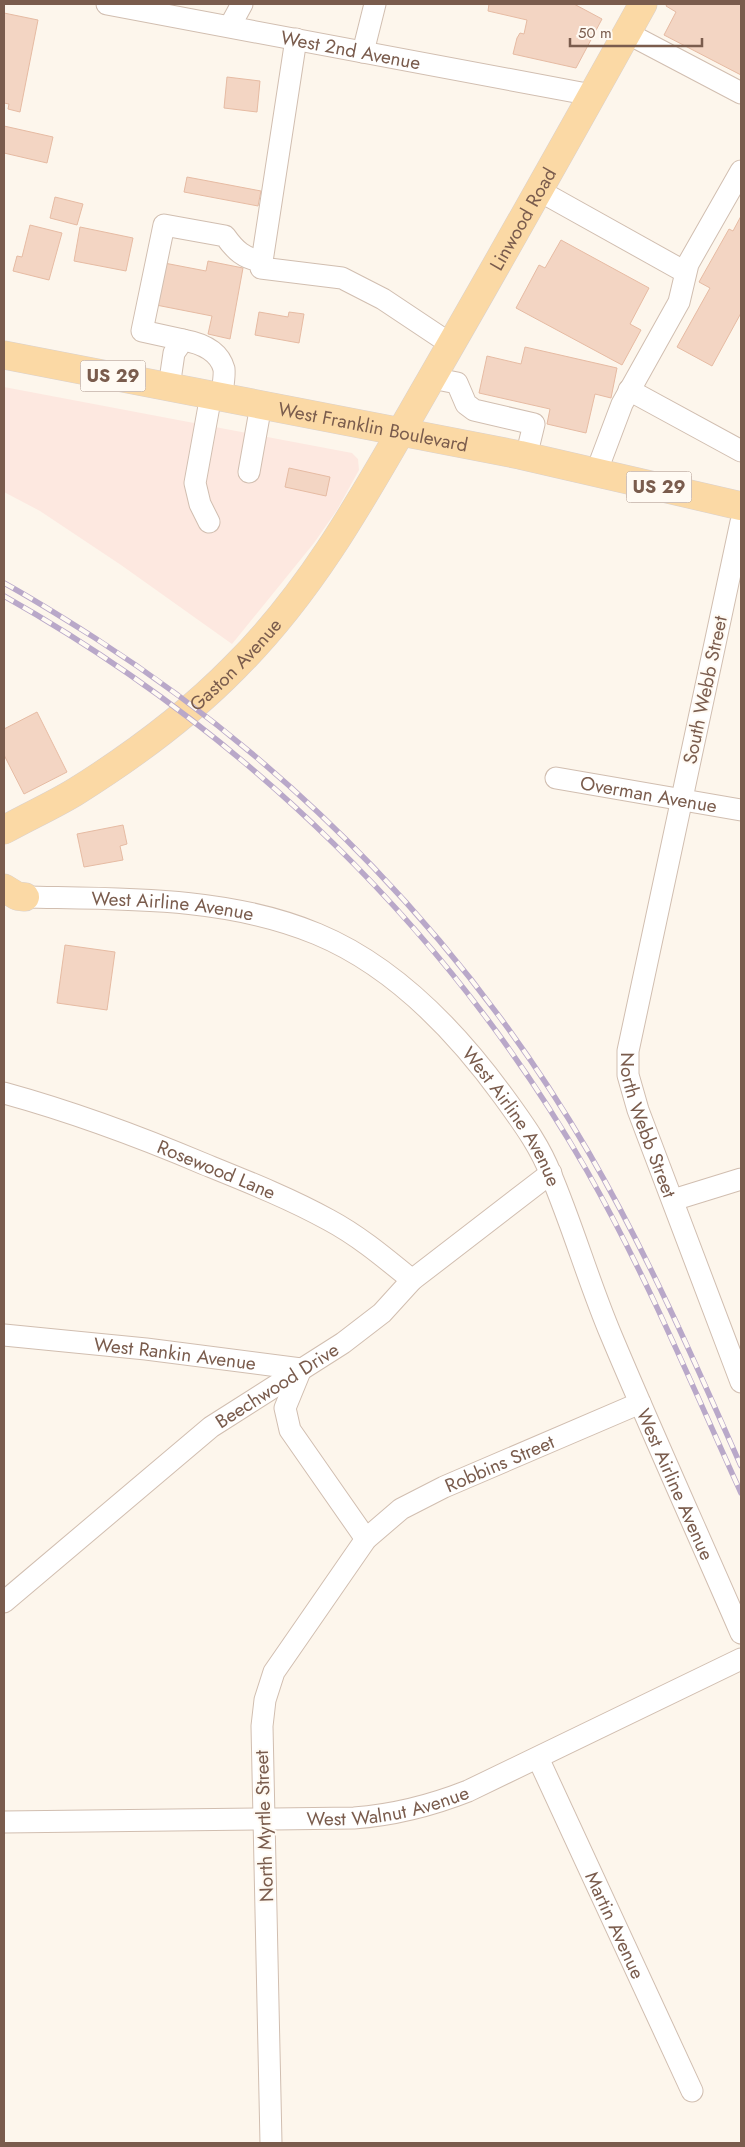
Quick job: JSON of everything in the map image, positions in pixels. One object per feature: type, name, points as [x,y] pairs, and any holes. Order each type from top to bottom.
[{"type":"main road","name":"Linwood Road","points":[[400,433],[452,345],[643,4]]},
{"type":"main road","name":"West Franklin Boulevard","points":[[4,355],[526,457],[741,506]]},
{"type":"main road","name":"Gaston Avenue","points":[[4,830],[73,793],[133,752],[194,703],[256,646],[308,581],[337,539],[400,433]]},
{"type":"street","name":"West 2nd Avenue","points":[[108,4],[592,95]]},
{"type":"street","points":[[230,26],[242,4]]},
{"type":"street","points":[[363,52],[375,4]]},
{"type":"street","points":[[627,33],[741,93]]},
{"type":"street","points":[[296,39],[261,268],[342,278],[383,299],[452,345]]},
{"type":"street","points":[[596,473],[629,390],[679,302],[685,272],[741,171]]},
{"type":"street","points":[[538,190],[685,272]]},
{"type":"street","points":[[209,522],[200,504],[195,483],[224,369],[214,352],[196,342],[142,331],[164,225],[225,236],[236,252],[252,260],[262,261]]},
{"type":"street","points":[[169,387],[174,353],[184,340]]},
{"type":"street","points":[[432,378],[457,383],[466,404],[474,410],[534,424],[526,457]]},
{"type":"street","points":[[629,390],[741,451]]},
{"type":"street","points":[[249,472],[261,405]]},
{"type":"street","name":"South Webb Street","points":[[682,799],[741,522]]},
{"type":"street","name":"Overman Avenue","points":[[556,778],[741,810]]},
{"type":"street","name":"North Webb Street","points":[[682,799],[628,1051],[628,1075],[638,1110],[741,1382]]},
{"type":"street","name":"West Airline Avenue","points":[[11,894],[133,899],[207,906],[278,920],[319,934],[361,957],[404,987],[456,1038],[493,1082],[528,1131],[551,1173],[609,1331],[741,1633]]},
{"type":"street","name":"Rosewood Lane","points":[[4,1093],[56,1107],[136,1135],[278,1195],[329,1220],[373,1248],[412,1280]]},
{"type":"street","name":"Beechwood Drive","points":[[4,1602],[211,1427],[343,1343],[382,1313],[412,1280],[551,1173]]},
{"type":"street","points":[[672,1200],[741,1179]]},
{"type":"street","name":"West Rankin Avenue","points":[[4,1335],[146,1349],[301,1369]]},
{"type":"street","points":[[301,1369],[285,1408],[290,1430],[366,1539]]},
{"type":"street","name":"Robbins Street","points":[[366,1539],[400,1509],[444,1487],[640,1403]]},
{"type":"street","name":"North Myrtle Street","points":[[271,2143],[262,1726],[265,1700],[274,1672],[366,1539]]},
{"type":"street","name":"West Walnut Avenue","points":[[4,1822],[265,1817],[354,1818],[407,1811],[437,1803],[468,1791],[741,1659]]},
{"type":"street","name":"Martin Avenue","points":[[538,1758],[692,2091]]},
{"type":"shaded area","points":[[4,387],[352,453],[358,459],[359,470],[337,510],[314,543],[232,644],[121,565],[40,511],[4,492]]},
{"type":"building","points":[[489,4],[574,4],[602,19],[576,68],[513,54],[517,38],[520,33],[524,34],[527,20],[488,11]]},
{"type":"building","points":[[667,4],[741,4],[741,75],[664,35],[676,12],[666,6]]},
{"type":"building","points":[[4,13],[38,20],[20,112],[8,109],[9,104],[4,103]]},
{"type":"building","points":[[227,77],[260,81],[257,112],[224,108]]},
{"type":"building","points":[[4,126],[53,137],[47,163],[4,153]]},
{"type":"building","points":[[187,177],[261,191],[258,206],[184,192]]},
{"type":"building","points":[[55,197],[83,204],[77,225],[50,218]]},
{"type":"building","points":[[741,216],[741,313],[712,366],[677,347],[710,288],[699,282],[729,229],[733,231]]},
{"type":"building","points":[[30,225],[62,233],[49,280],[13,271],[17,256],[22,257]]},
{"type":"building","points":[[80,227],[133,238],[126,271],[74,261]]},
{"type":"building","points":[[561,240],[649,288],[630,324],[641,330],[622,365],[516,308],[539,265],[545,268]]},
{"type":"building","points":[[208,261],[243,268],[230,339],[208,334],[212,316],[151,304],[159,262],[206,271]]},
{"type":"building","points":[[259,312],[288,317],[289,312],[304,314],[299,343],[255,335]]},
{"type":"building","points":[[525,347],[617,368],[611,398],[595,394],[586,433],[547,424],[550,409],[479,393],[487,356],[521,364]]},
{"type":"building","points":[[289,468],[330,477],[326,496],[285,487]]},
{"type":"building","points":[[37,712],[67,772],[24,794],[4,755],[4,729]]},
{"type":"building","points":[[123,825],[127,844],[120,846],[123,860],[84,867],[77,834]]},
{"type":"building","points":[[65,945],[115,952],[107,1010],[57,1003]]},
{"type":"railway","points":[[4,583],[95,638],[169,689],[240,744],[308,803],[372,866],[433,933],[489,1003],[542,1077],[589,1153],[650,1268],[688,1347],[741,1466]]},
{"type":"railway","points":[[4,596],[92,650],[177,709],[258,774],[334,844],[406,919],[472,999],[532,1083],[609,1210],[668,1330],[741,1493]]}]
